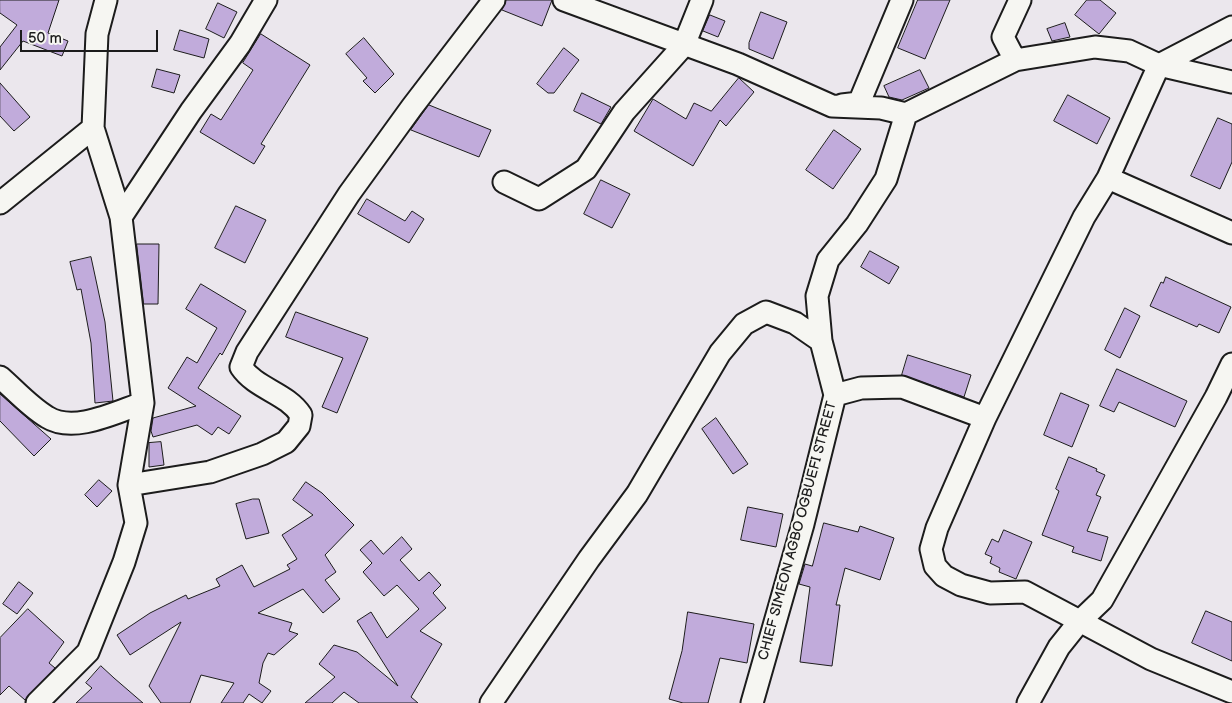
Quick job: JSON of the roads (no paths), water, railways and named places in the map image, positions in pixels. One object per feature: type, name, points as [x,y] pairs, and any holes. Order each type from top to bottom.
[{"type":"street","points":[[37,703],[88,652],[124,562],[136,523],[129,486],[143,403],[121,216],[93,128],[97,34],[106,0]]},
{"type":"street","points":[[121,216],[191,111],[240,44],[266,0]]},
{"type":"street","points":[[129,486],[210,472],[253,457],[286,442],[299,426],[301,415],[296,407],[249,378],[241,367],[246,352],[349,194],[412,107],[494,0]]},
{"type":"street","points":[[564,0],[738,64],[832,106],[881,108],[906,114],[1015,60],[1095,47],[1130,51],[1159,65],[1232,82]]},
{"type":"street","points":[[504,182],[539,199],[586,169],[624,112],[684,45],[702,0]]},
{"type":"street","points":[[832,106],[859,103],[902,0]]},
{"type":"street","points":[[1015,60],[1003,37],[1020,0]]},
{"type":"street","points":[[1232,27],[1159,65],[1108,178],[1084,217],[985,418],[937,528],[931,549],[935,566],[944,576],[961,586],[990,593],[1025,592],[1151,659],[1232,692]]},
{"type":"street","name":"CHIEF SIMEON AGBO OGBUEFI STREET","points":[[752,703],[803,524],[835,395],[821,341],[817,296],[828,260],[857,224],[886,179],[906,114]]},
{"type":"street","points":[[0,203],[93,128]]},
{"type":"street","points":[[1108,178],[1232,233]]},
{"type":"street","points":[[492,703],[589,559],[638,494],[720,353],[744,324],[766,312],[795,323],[821,341]]},
{"type":"street","points":[[1028,703],[1059,647],[1079,622],[1102,600],[1216,397],[1232,364]]},
{"type":"street","points":[[0,377],[48,418],[70,424],[143,403]]},
{"type":"street","points":[[835,395],[861,388],[902,387],[985,418]]}]
